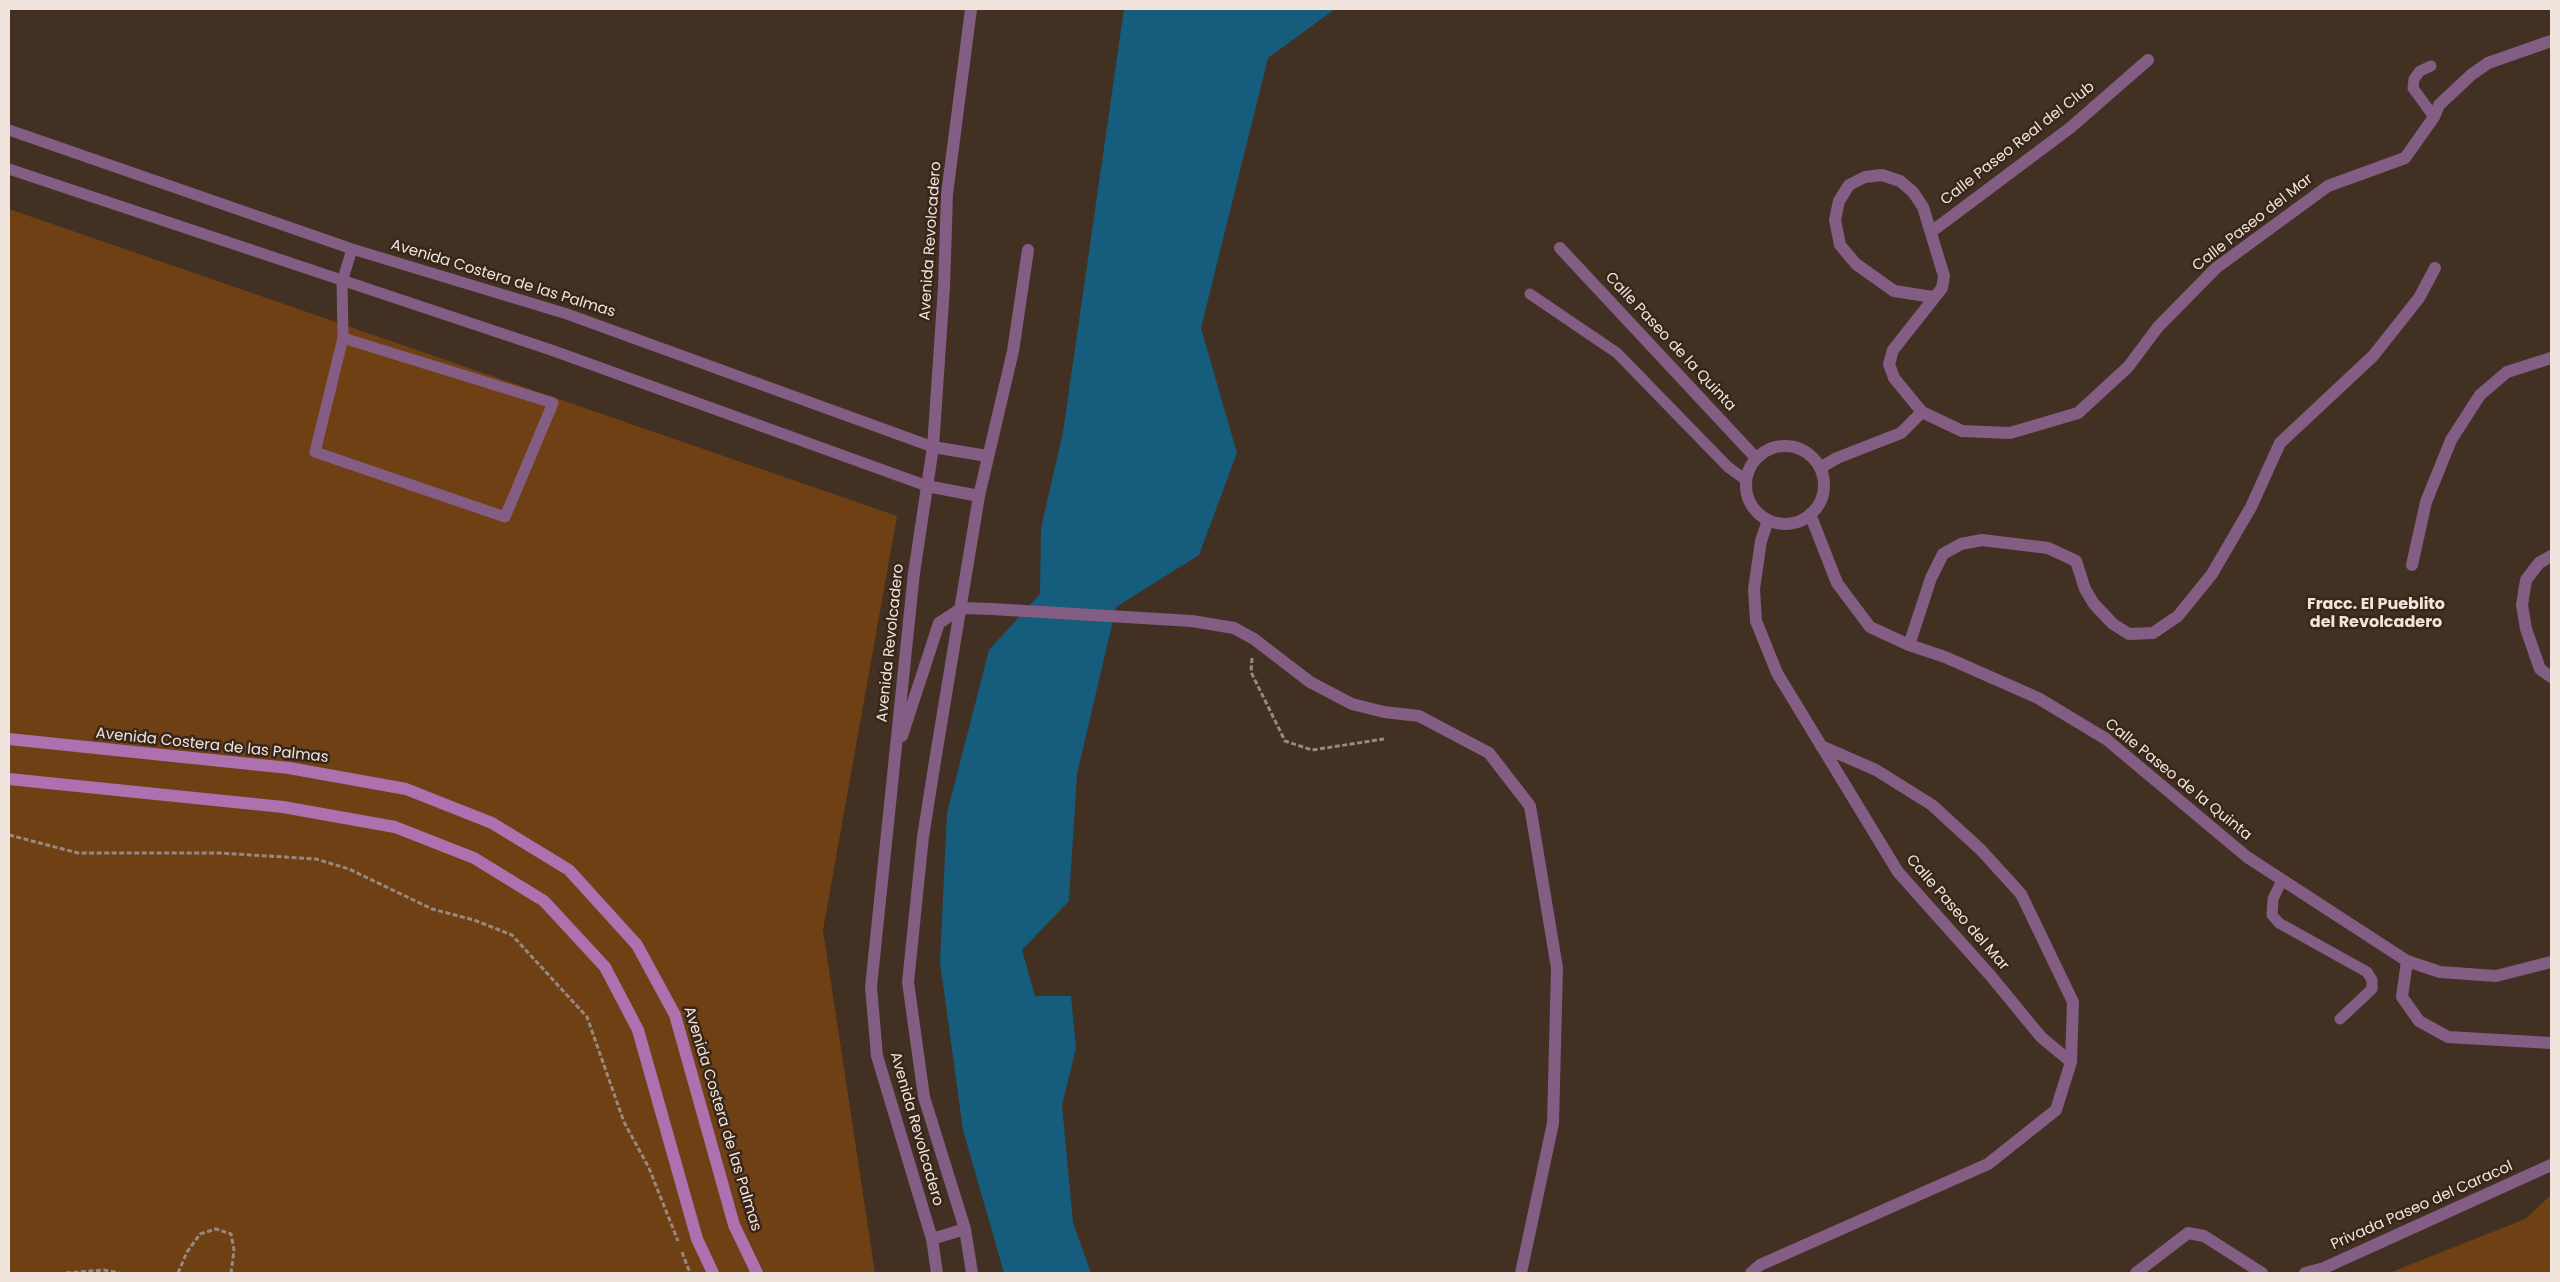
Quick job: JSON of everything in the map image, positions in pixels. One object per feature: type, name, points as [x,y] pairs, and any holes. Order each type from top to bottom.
[{"type":"main road","name":"Avenida Costera de las Palmas","points":[[9,739],[289,768],[406,788],[492,823],[569,870],[637,945],[675,1015],[734,1225],[757,1273]]},
{"type":"main road","points":[[9,779],[283,807],[395,826],[474,858],[544,901],[604,968],[638,1030],[697,1239],[713,1273]]},
{"type":"street","name":"Avenida Revolcadero","points":[[937,1273],[932,1239],[876,1056],[871,987],[914,573],[932,447],[944,287],[947,194],[971,9]]},
{"type":"street","name":"Calle Paseo del Mar","points":[[1922,412],[1962,432],[2010,433],[2078,413],[2128,367],[2158,327],[2216,268],[2328,186],[2405,158],[2434,117],[2439,105],[2471,75],[2488,63],[2551,41]]},
{"type":"street","name":"Calle Paseo Real del Club","points":[[1931,232],[2070,128],[2148,60]]},
{"type":"street","name":"Calle Paseo Real del Club","points":[[1922,412],[1894,378],[1890,364],[1893,350],[1942,288],[1944,276],[1923,207],[1913,192],[1900,181],[1882,176],[1865,177],[1849,185],[1839,201],[1836,220],[1840,245],[1856,264],[1894,291],[1933,297]]},
{"type":"street","name":"Calle Paseo de la Quinta","points":[[1560,248],[1756,458]]},
{"type":"street","name":"Avenida Revolcadero","points":[[972,1273],[965,1228],[924,1097],[908,982],[923,837],[979,496],[1013,351],[1028,250]]},
{"type":"street","points":[[1909,646],[1931,578],[1943,554],[1961,544],[1982,540],[2048,548],[2076,561],[2086,590],[2094,604],[2113,624],[2129,634],[2153,633],[2178,616],[2212,574],[2251,508],[2280,443],[2373,356],[2419,298],[2435,268]]},
{"type":"street","points":[[2412,565],[2426,502],[2451,440],[2480,395],[2507,372],[2551,358]]},
{"type":"street","points":[[1820,468],[1837,458],[1901,433],[1922,412]]},
{"type":"street","points":[[1778,446],[1790,446],[1802,450],[1812,457],[1820,468],[1824,488],[1817,507],[1797,522],[1783,524],[1768,520],[1755,510],[1747,496],[1746,480],[1756,458],[1778,446]]},
{"type":"street","name":"Avenida Costera de las Palmas","points":[[932,447],[987,456]]},
{"type":"street","points":[[927,486],[979,496]]},
{"type":"street","name":"Calle Paseo de la Quinta","points":[[1810,514],[1837,583],[1870,627],[1909,646],[1945,657],[2038,698],[2106,739],[2247,857],[2407,961],[2440,972],[2496,976],[2551,962]]},
{"type":"street","name":"Calle Paseo del Mar","points":[[1768,520],[1761,541],[1754,589],[1756,622],[1777,673],[1898,872],[1990,975],[2040,1037],[2071,1062]]},
{"type":"street","points":[[2551,556],[2539,563],[2526,580],[2522,606],[2526,629],[2540,669],[2551,677]]},
{"type":"street","points":[[894,760],[939,623],[962,608],[1192,621],[1234,628],[1254,639],[1310,682],[1352,704],[1384,712],[1419,716],[1489,753],[1530,806],[1557,968],[1553,1123],[1521,1273]]},
{"type":"street","points":[[1751,1273],[1760,1265],[1988,1164],[2026,1136],[2056,1110],[2071,1062],[2073,1002],[2021,894],[1981,850],[1932,805],[1876,770],[1821,746]]},
{"type":"street","points":[[2407,961],[2402,997],[2419,1020],[2448,1037],[2551,1043]]},
{"type":"street","name":"Privada Paseo del Caracol","points":[[2305,1273],[2324,1268],[2551,1165]]},
{"type":"street","points":[[932,1239],[965,1228]]},
{"type":"street","points":[[2136,1273],[2188,1233],[2204,1236],[2262,1273]]},
{"type":"lane","points":[[2431,66],[2420,72],[2414,79],[2413,88],[2434,117]]},
{"type":"lane","name":"Avenida Costera de las Palmas","points":[[9,130],[352,249],[567,314],[932,447]]},
{"type":"lane","points":[[9,169],[342,282],[554,351],[927,486]]},
{"type":"lane","points":[[342,338],[553,403],[505,517],[315,452],[342,338],[342,282],[352,249]]},
{"type":"lane","points":[[1530,294],[1618,353],[1728,467],[1746,480]]},
{"type":"lane","points":[[2282,880],[2273,899],[2272,915],[2279,923],[2367,972],[2372,980],[2372,989],[2340,1019]]},
{"type":"path","points":[[1254,639],[1251,672],[1285,742],[1312,750],[1384,739]]},
{"type":"path","points":[[9,835],[78,853],[219,853],[316,859],[349,869],[432,909],[474,920],[512,935],[587,1016],[624,1122],[649,1168],[690,1273]]},
{"type":"path","points":[[178,1273],[187,1252],[200,1234],[216,1229],[231,1234],[234,1250],[231,1273]]},
{"type":"path","points":[[66,1273],[104,1270],[119,1273]]},
{"type":"shaded area","points":[[9,209],[897,516],[823,930],[875,1273],[9,1273]]},
{"type":"shaded area","points":[[2551,1195],[2551,1273],[2389,1273],[2525,1219]]},
{"type":"water","points":[[1124,9],[1335,9],[1268,58],[1201,328],[1237,453],[1199,555],[1116,607],[1077,774],[1069,901],[1022,950],[1035,996],[1071,996],[1076,1048],[1062,1105],[1073,1223],[1091,1273],[1004,1273],[963,1130],[940,962],[947,813],[989,650],[1040,594],[1041,528],[1063,432]]},
{"type":"district","name":"Fracc. El Pueblito del Revolcadero","points":[[2376,614]]}]
